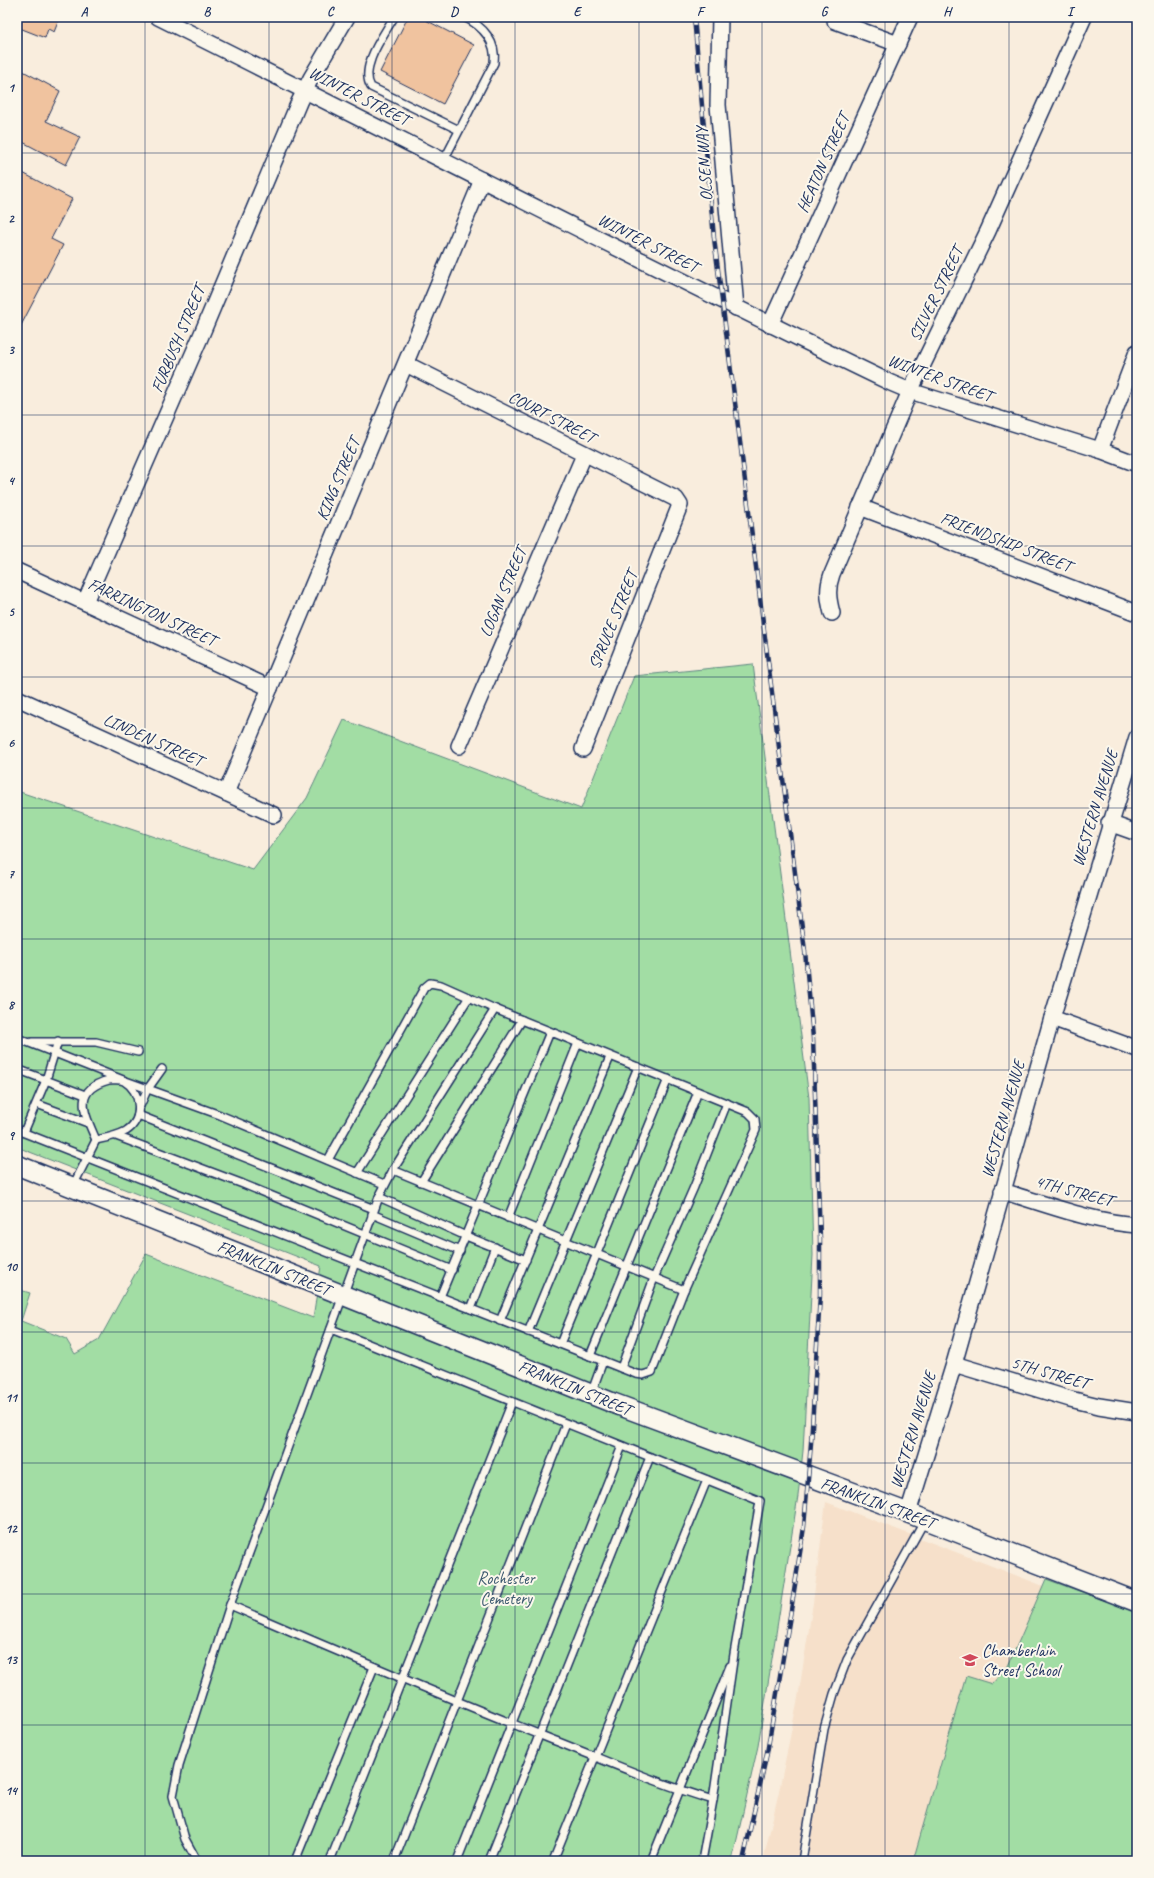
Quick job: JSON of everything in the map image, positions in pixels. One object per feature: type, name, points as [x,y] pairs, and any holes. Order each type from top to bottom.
[{"type":"street","name":"WINTER STREET","points":[[158,17],[770,325],[910,391],[1100,450],[1137,464]]},
{"type":"street","name":"FURBUSH STREET","points":[[85,602],[196,346],[304,90],[347,17]]},
{"type":"street","name":"OLSEN WAY","points":[[720,17],[718,105],[736,308]]},
{"type":"street","name":"HEATON STREET","points":[[770,325],[910,17]]},
{"type":"street","name":"SILVER STREET","points":[[832,613],[828,599],[828,586],[860,507],[910,391],[988,231],[1084,17]]},
{"type":"street","points":[[835,20],[898,44]]},
{"type":"street","name":"KING STREET","points":[[226,793],[482,180]]},
{"type":"street","points":[[1100,450],[1137,352]]},
{"type":"street","name":"COURT STREET","points":[[406,364],[676,500],[680,505]]},
{"type":"street","name":"LOGAN STREET","points":[[458,746],[584,454]]},
{"type":"street","name":"SPRUCE STREET","points":[[583,749],[680,505]]},
{"type":"street","name":"FRIENDSHIP STREET","points":[[860,507],[1137,613]]},
{"type":"street","name":"FARRINGTON STREET","points":[[17,571],[270,688]]},
{"type":"street","name":"LINDEN STREET","points":[[17,698],[274,815]]},
{"type":"street","name":"WESTERN AVENUE","points":[[908,1513],[954,1364],[1002,1191],[1109,823],[1137,737]]},
{"type":"street","points":[[1109,823],[1137,833]]},
{"type":"street","points":[[1052,1018],[1137,1049]]},
{"type":"street","name":"FRANKLIN STREET","points":[[17,1165],[73,1186],[591,1394],[908,1513],[1137,1602]]},
{"type":"street","name":"4TH STREET","points":[[1002,1191],[1081,1215],[1137,1226]]},
{"type":"street","name":"5TH STREET","points":[[954,1364],[1070,1399],[1099,1406],[1137,1412]]},
{"type":"lane","points":[[394,17],[369,63],[367,82],[371,87],[459,130]]},
{"type":"lane","points":[[444,160],[494,63],[495,54],[493,45],[487,35],[473,21],[464,17]]},
{"type":"lane","points":[[58,1041],[46,1080],[36,1104],[20,1131],[602,1361],[636,1374],[643,1375],[652,1372],[684,1290],[756,1130],[754,1119],[748,1112],[495,1010],[469,997],[430,983],[424,988],[328,1160]]},
{"type":"lane","points":[[357,1173],[469,997]]},
{"type":"lane","points":[[197,1861],[185,1839],[173,1796],[179,1765],[230,1605],[331,1329],[353,1263],[384,1184],[495,1010]]},
{"type":"lane","points":[[421,1182],[522,1020]]},
{"type":"lane","points":[[440,1297],[550,1032]]},
{"type":"lane","points":[[17,1038],[147,1090],[220,1115],[384,1184]]},
{"type":"lane","points":[[30,1042],[96,1042],[138,1052]]},
{"type":"lane","points":[[508,1218],[578,1043]]},
{"type":"lane","points":[[500,1321],[610,1057]]},
{"type":"lane","points":[[528,1332],[638,1067]]},
{"type":"lane","points":[[17,1069],[85,1095]]},
{"type":"lane","points":[[96,1140],[116,1136],[127,1131],[135,1122],[147,1090],[162,1069]]},
{"type":"lane","points":[[560,1344],[668,1079]]},
{"type":"lane","points":[[96,1140],[88,1123],[83,1104],[85,1095],[92,1087],[109,1080],[123,1080],[131,1087],[140,1106]]},
{"type":"lane","points":[[590,1356],[628,1267],[698,1092]]},
{"type":"lane","points":[[621,1368],[654,1278],[694,1187],[727,1103]]},
{"type":"lane","points":[[36,1104],[88,1123]]},
{"type":"lane","points":[[138,1115],[373,1212],[460,1251]]},
{"type":"lane","points":[[116,1136],[243,1184],[452,1270]]},
{"type":"lane","points":[[73,1186],[96,1140]]},
{"type":"lane","points":[[393,1170],[684,1290]]},
{"type":"lane","points":[[379,1197],[466,1236],[526,1260]]},
{"type":"lane","points":[[471,1309],[495,1247]]},
{"type":"lane","points":[[331,1329],[760,1501],[734,1654],[713,1800],[702,1861]]},
{"type":"lane","points":[[591,1394],[602,1361]]},
{"type":"lane","points":[[330,1861],[512,1402]]},
{"type":"lane","points":[[394,1861],[566,1424]]},
{"type":"lane","points":[[457,1861],[622,1446]]},
{"type":"lane","points":[[489,1861],[650,1457]]},
{"type":"lane","points":[[553,1861],[706,1480]]},
{"type":"lane","points":[[802,1861],[824,1729],[834,1694],[854,1647],[925,1520]]},
{"type":"lane","points":[[230,1605],[402,1679],[512,1724],[680,1790],[713,1800]]},
{"type":"lane","points":[[651,1861],[734,1654]]},
{"type":"lane","points":[[295,1861],[374,1667]]},
{"type":"shaded area","name":"Chamberlain Street School","points":[[826,1502],[1137,1622],[1137,1861],[763,1861],[798,1698],[813,1603]]},
{"type":"green space","name":"Rochester Cemetery","points":[[753,664],[809,1098],[813,1255],[803,1451],[798,1496],[758,1746],[732,1861],[17,1861],[17,1289],[30,1293],[21,1321],[66,1339],[75,1354],[99,1340],[146,1254],[313,1318],[321,1266],[17,1147],[17,791],[253,870],[307,798],[344,720],[581,809],[634,676]]},
{"type":"green space","points":[[1046,1579],[1137,1612],[1137,1861],[913,1861],[966,1676],[992,1684],[1008,1666]]},
{"type":"building","points":[[17,17],[60,17],[54,32],[48,29],[45,38],[17,27]]},
{"type":"building","points":[[408,17],[420,17],[474,45],[443,104],[380,72]]},
{"type":"building","points":[[23,71],[60,91],[46,121],[80,137],[66,165],[17,139],[17,83]]},
{"type":"building","points":[[17,170],[72,199],[51,239],[63,245],[17,333]]},
{"type":"railway","points":[[694,17],[714,238],[805,951],[813,1038],[820,1238],[820,1295],[811,1443],[804,1527],[767,1753],[743,1861]]},
{"type":"place","name":"Chamberlain Street School","points":[[970,1660]]}]
